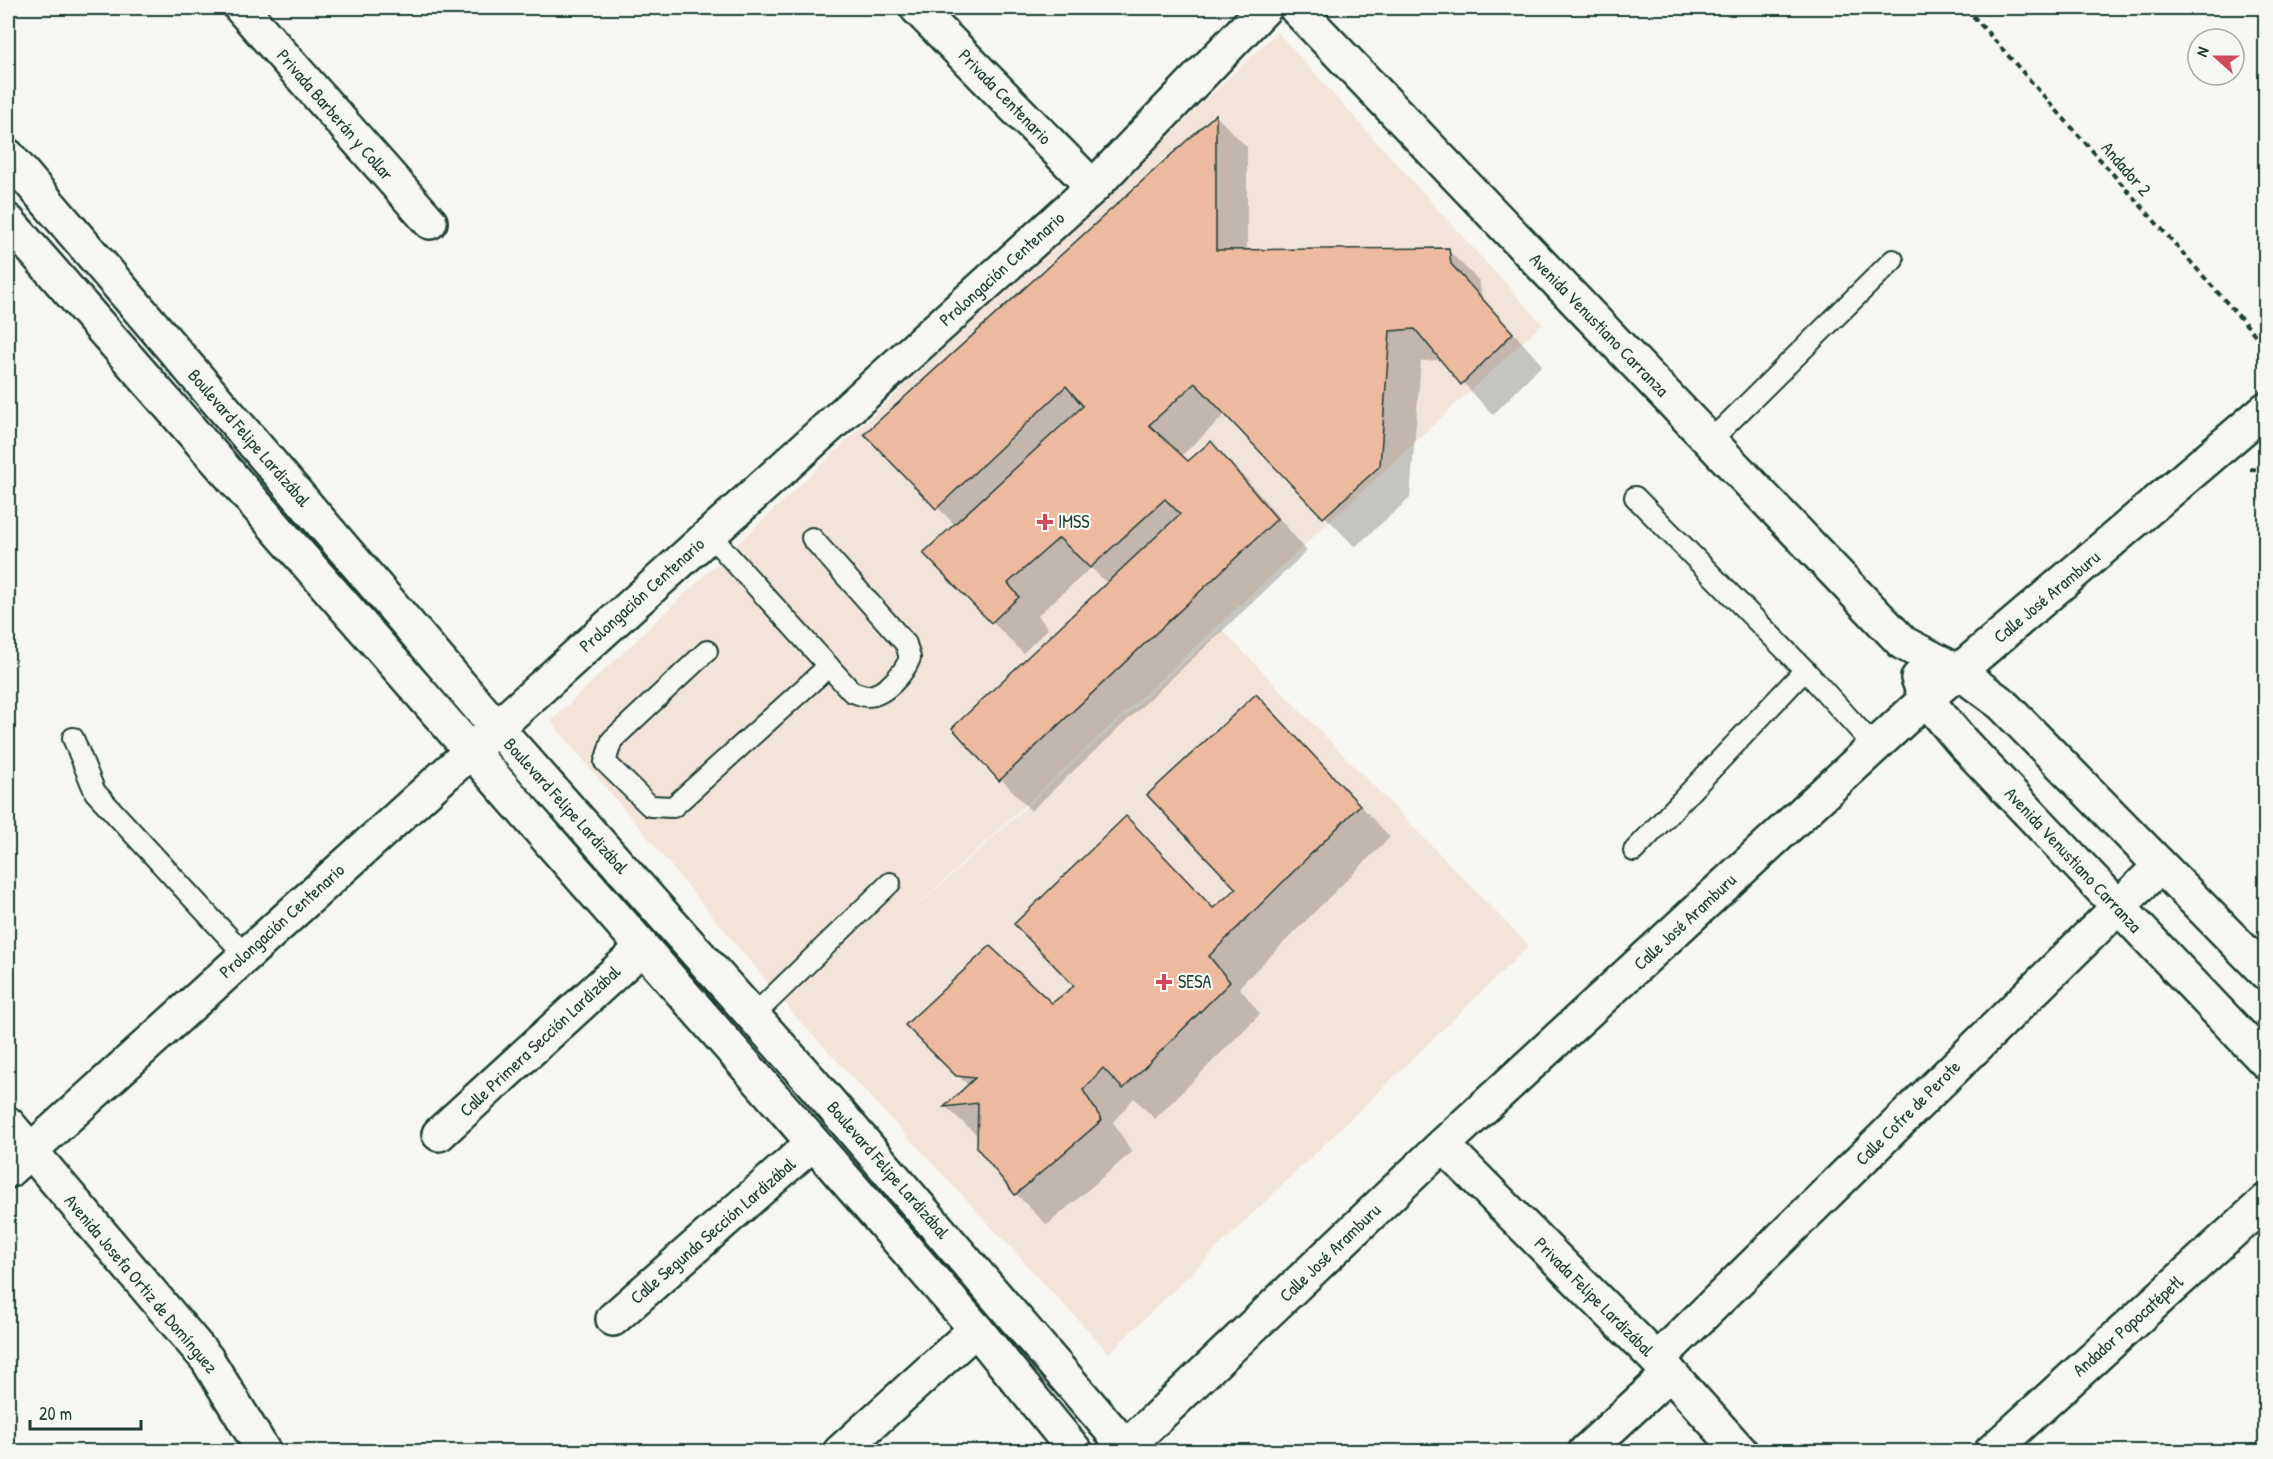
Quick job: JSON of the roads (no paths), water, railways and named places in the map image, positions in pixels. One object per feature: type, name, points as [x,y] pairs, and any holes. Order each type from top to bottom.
[{"type":"street","name":"Privada Barberán y Collar","points":[[241,8],[430,222]]},
{"type":"street","name":"Privada Centenario","points":[[917,8],[1093,187]]},
{"type":"street","name":"Prolongación Centenario","points":[[19,1161],[1093,187],[1265,8]]},
{"type":"street","name":"Avenida Venustiano Carranza","points":[[1296,8],[1903,643],[1959,672],[2002,704],[2265,973]]},
{"type":"street","name":"Boulevard Felipe Lardizábal","points":[[8,156],[496,727],[810,1080],[1125,1450]]},
{"type":"street","name":"Boulevard Felipe Lardizábal","points":[[8,221],[976,1329],[1076,1452]]},
{"type":"street","points":[[172,410],[201,382]]},
{"type":"street","name":"Calle José Aramburu","points":[[1125,1450],[1443,1145],[1926,699],[2265,409]]},
{"type":"street","name":"Avenida Venustiano Carranza","points":[[1903,643],[1926,699],[1963,743],[2265,1062]]},
{"type":"street","name":"Calle Cofre de Perote","points":[[1586,1452],[1663,1367],[2160,866]]},
{"type":"street","name":"Calle Primera Sección Lardizábal","points":[[439,1134],[642,948]]},
{"type":"street","points":[[782,1107],[810,1080]]},
{"type":"street","name":"Avenida Josefa Ortiz de Domínguez","points":[[8,1124],[19,1161],[207,1359],[264,1452]]},
{"type":"street","name":"Calle Segunda Sección Lardizábal","points":[[613,1318],[813,1143]]},
{"type":"street","name":"Privada Felipe Lardizábal","points":[[1443,1145],[1663,1367],[1741,1452]]},
{"type":"street","name":"Andador Popocatépetl","points":[[1991,1452],[2265,1201]]},
{"type":"street","points":[[840,1452],[976,1329]]},
{"type":"lane","points":[[1710,441],[1893,260]]},
{"type":"lane","points":[[1635,497],[1805,670],[1875,747]]},
{"type":"lane","points":[[709,534],[852,692],[867,696],[881,692],[905,670],[910,658],[906,644],[812,538]]},
{"type":"lane","points":[[707,651],[612,740],[605,762],[650,806],[673,807],[829,666]]},
{"type":"lane","points":[[1634,851],[1805,670]]},
{"type":"lane","points":[[73,738],[95,792],[245,955]]},
{"type":"lane","points":[[753,1016],[890,883]]},
{"type":"place","name":"IMSS","points":[[1045,522]]},
{"type":"place","name":"SESA","points":[[1164,982]]}]
